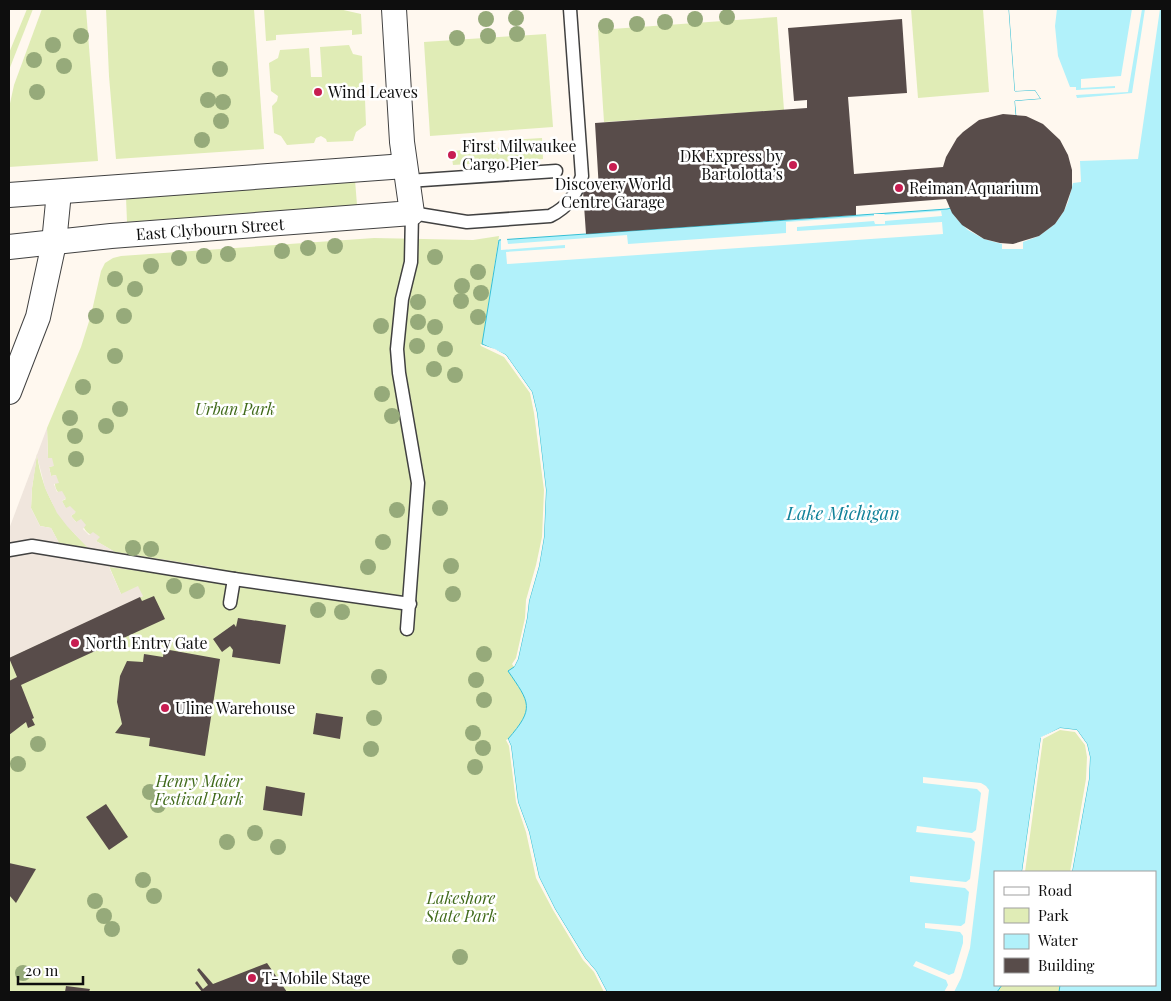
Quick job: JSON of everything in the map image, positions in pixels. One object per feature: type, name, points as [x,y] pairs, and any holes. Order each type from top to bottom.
[{"type":"street","points":[[394,9],[402,142],[412,213]]},
{"type":"street","points":[[9,195],[406,173]]},
{"type":"street","points":[[9,392],[38,317],[54,243],[59,192]]},
{"type":"street","name":"East Clybourn Street","points":[[9,247],[111,236],[412,213]]},
{"type":"lane","points":[[407,629],[418,483],[399,373],[397,349],[402,299],[411,262],[412,213],[467,222],[550,216],[561,211],[568,204],[578,188],[582,176],[570,9]]},
{"type":"lane","points":[[406,173],[556,171]]},
{"type":"lane","points":[[9,550],[32,546],[234,579],[410,604]]},
{"type":"lane","points":[[230,603],[234,579]]},
{"type":"green space","points":[[27,9],[33,9],[9,70],[9,53]]},
{"type":"green space","points":[[42,9],[86,9],[98,161],[9,167],[9,108],[14,85]]},
{"type":"green space","points":[[106,9],[254,9],[264,149],[116,159]]},
{"type":"green space","points":[[264,9],[339,9],[361,14],[362,34],[352,35],[352,30],[276,35],[276,40],[266,41]]},
{"type":"green space","points":[[911,9],[983,9],[989,92],[918,98]]},
{"type":"green space","points":[[777,17],[784,110],[604,122],[598,30]]},
{"type":"green space","points":[[546,34],[553,127],[430,136],[424,42]]},
{"type":"green space","points":[[349,45],[353,54],[362,56],[363,84],[360,85],[358,92],[359,96],[365,99],[366,125],[356,132],[353,141],[327,142],[321,136],[316,138],[314,143],[287,145],[281,136],[274,133],[272,106],[277,101],[278,96],[271,91],[269,63],[278,58],[280,50],[309,48],[311,77],[322,77],[320,47]]},
{"type":"green space","points":[[542,138],[543,159],[453,165],[451,151],[509,147],[509,140]]},
{"type":"green space","points":[[355,180],[357,205],[127,222],[126,197]]},
{"type":"green space","points":[[499,236],[482,344],[506,355],[532,392],[546,490],[544,537],[518,659],[514,667],[509,671],[525,698],[526,712],[508,739],[539,877],[607,992],[9,992],[9,658],[143,596],[121,594],[109,566],[169,575],[209,567],[115,552],[96,541],[99,537],[89,534],[81,520],[77,523],[71,516],[75,513],[66,509],[62,501],[66,499],[55,486],[56,475],[51,476],[49,467],[53,466],[48,458],[47,428],[81,347],[91,315],[101,271],[105,263],[121,256],[374,238],[473,240]]},
{"type":"green space","points":[[37,454],[43,481],[54,506],[69,528],[89,548],[59,543],[51,528],[40,526],[31,508]]},
{"type":"green space","points":[[1060,728],[1077,730],[1087,744],[1090,757],[1072,871],[1022,871],[1041,737]]},
{"type":"green space","points":[[1001,986],[1060,986],[1059,992],[997,992]]},
{"type":"shaded area","points":[[47,428],[48,458],[52,458],[54,466],[49,467],[51,476],[56,475],[59,483],[54,484],[57,492],[62,491],[66,498],[62,501],[66,508],[70,506],[76,512],[71,516],[76,522],[81,519],[86,525],[83,529],[89,535],[93,532],[100,537],[96,541],[115,552],[211,567],[169,575],[109,567],[121,594],[138,586],[143,596],[9,658],[9,529]],"holes":[[[37,456],[45,488],[57,513],[88,548],[59,543],[51,528],[40,526],[31,508]]]},
{"type":"water","name":"Lake Michigan","points":[[1009,9],[1162,9],[1162,992],[1059,992],[1060,986],[1156,986],[1156,871],[1072,871],[1089,779],[1090,757],[1087,744],[1077,730],[1060,728],[1041,738],[1022,871],[994,871],[994,986],[1001,986],[997,992],[607,992],[596,971],[585,958],[555,909],[539,877],[529,832],[518,802],[511,746],[508,739],[526,712],[525,698],[508,671],[514,667],[518,659],[529,601],[539,566],[544,537],[546,490],[537,413],[532,392],[506,355],[482,344],[499,240],[947,209],[1022,191],[1015,101],[1041,99],[1035,90],[1015,91]]},
{"type":"pier","points":[[1009,9],[1057,9],[1055,26],[1058,56],[1070,87],[1076,87],[1076,90],[1115,88],[1115,86],[1081,88],[1081,79],[1121,76],[1132,9],[1142,9],[1128,92],[1076,95],[1077,98],[1132,93],[1145,9],[1160,9],[1138,159],[1080,161],[1081,182],[1073,183],[1064,211],[1055,224],[1039,236],[1023,242],[1023,249],[1002,249],[1002,244],[984,239],[968,230],[956,218],[950,208],[958,208],[1017,123],[1015,101],[1041,99],[1035,90],[1015,91]]},
{"type":"pier","points":[[941,211],[942,216],[885,221],[885,224],[875,224],[874,221],[797,227],[797,231],[942,222],[943,234],[507,264],[506,252],[565,248],[565,245],[501,250],[501,239],[507,239],[508,244],[627,235],[628,244],[786,233],[786,222],[874,216],[874,214]]},
{"type":"pier","points":[[480,344],[506,355],[532,392],[537,413],[546,490],[544,537],[539,566],[529,601],[518,659],[514,667],[512,664],[516,658],[525,618],[526,600],[542,537],[544,490],[530,393],[504,357]]},
{"type":"pier","points":[[1060,728],[1077,730],[1087,744],[1090,757],[1089,779],[1072,871],[1070,871],[1086,779],[1087,757],[1085,745],[1075,732],[1060,730],[1043,739],[1025,871],[1022,871],[1041,737]]},
{"type":"pier","points":[[508,739],[511,746],[518,802],[529,832],[539,877],[555,909],[585,958],[596,971],[607,992],[604,992],[594,972],[583,960],[536,878],[526,832],[516,802],[509,746],[506,740]]},
{"type":"pier","points":[[923,777],[981,783],[989,790],[970,948],[961,978],[954,992],[944,992],[948,985],[946,980],[913,966],[916,961],[949,975],[954,973],[963,943],[963,936],[960,932],[925,928],[925,923],[961,926],[965,923],[969,892],[965,888],[910,882],[910,876],[966,882],[970,879],[975,842],[971,838],[916,832],[917,826],[972,833],[976,830],[981,793],[977,789],[923,783]]},
{"type":"building","points":[[902,19],[907,93],[848,97],[854,174],[943,167],[946,157],[957,138],[979,120],[1003,114],[1026,116],[1043,124],[1060,140],[1068,155],[1072,170],[1072,188],[1064,211],[1055,224],[1039,236],[1013,244],[984,239],[962,225],[952,213],[946,199],[856,206],[856,215],[586,234],[583,191],[599,190],[595,123],[807,108],[807,100],[794,101],[788,28]]},
{"type":"building","name":"North Entry Gate","points":[[154,596],[165,619],[21,685],[35,725],[28,728],[26,722],[9,735],[9,681],[17,677],[9,658],[140,597],[142,601]]},
{"type":"building","points":[[238,618],[286,625],[280,664],[232,657],[233,650],[230,646],[222,652],[213,639],[234,624],[236,627]]},
{"type":"building","name":"Uline Warehouse","points":[[164,649],[220,659],[205,756],[149,746],[150,738],[115,733],[122,724],[117,702],[120,676],[127,661],[143,662],[144,654],[163,657]]},
{"type":"building","points":[[316,713],[343,717],[340,739],[313,734]]},
{"type":"building","points":[[266,786],[305,793],[302,816],[263,810]]},
{"type":"building","points":[[106,804],[128,837],[109,850],[86,817]]},
{"type":"building","points":[[9,863],[36,869],[16,903],[9,895]]},
{"type":"building","name":"T-Mobile Stage","points":[[267,963],[287,992],[202,992],[195,983],[197,981],[203,989],[208,985],[197,970],[199,968],[213,984]]},
{"type":"building","points":[[66,986],[90,989],[89,992],[65,992]]},
{"type":"place","name":"Wind Leaves","points":[[318,92]]},
{"type":"place","name":"First Milwaukee Cargo Pier","points":[[452,155]]},
{"type":"place","name":"DK Express by Bartolotta’s","points":[[793,165]]},
{"type":"place","name":"Discovery World Centre Garage","points":[[613,167]]},
{"type":"place","name":"Reiman Aquarium","points":[[899,188]]},
{"type":"place","name":"North Entry Gate","points":[[75,643]]},
{"type":"place","name":"Uline Warehouse","points":[[165,708]]},
{"type":"place","name":"T-Mobile Stage","points":[[252,978]]},
{"type":"park label","name":"Urban Park","points":[[235,409]]},
{"type":"park label","name":"Henry Maier Festival Park","points":[[199,790]]},
{"type":"park label","name":"Lakeshore State Park","points":[[461,907]]}]
